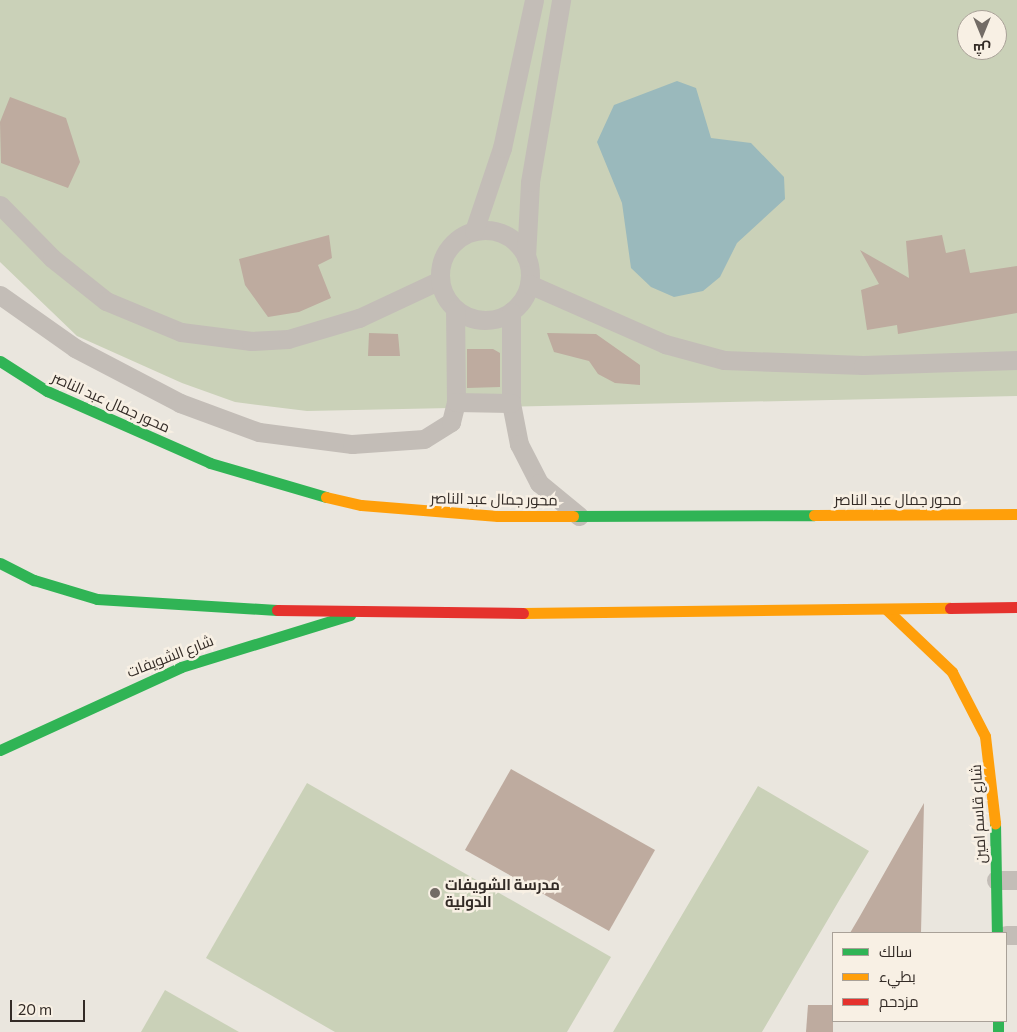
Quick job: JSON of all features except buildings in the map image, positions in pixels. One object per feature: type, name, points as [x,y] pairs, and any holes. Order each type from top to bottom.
[{"type":"main road","name":"محور جمال عبد الناصر","points":[[0,361],[47,392],[210,463],[284,487],[361,505],[440,514],[578,516],[1017,514]]},
{"type":"main road","points":[[0,563],[68,593],[121,603],[358,613],[887,610],[1017,607]]},
{"type":"main road","name":"شارع قاسم امين","points":[[887,610],[936,653],[976,714],[994,784],[997,932]]},
{"type":"main road","name":"شارع الشويفات","points":[[0,750],[181,667],[358,613]]},
{"type":"street","points":[[474,231],[502,148],[534,0]]},
{"type":"street","points":[[561,0],[530,182],[526,257],[529,284],[511,312],[511,403],[525,464],[539,483],[578,516]]},
{"type":"street","points":[[0,205],[52,258],[106,301],[181,332],[251,341],[288,339],[358,318],[440,280]]},
{"type":"street","points":[[0,296],[38,325],[121,374],[180,403],[259,432],[352,444],[424,439],[446,428],[456,402],[455,309],[440,280],[444,255],[462,236],[474,231],[504,235],[526,257]]},
{"type":"street","points":[[529,284],[641,335],[724,360],[863,365],[1017,360]]},
{"type":"street","points":[[455,309],[482,320],[511,312]]},
{"type":"street","points":[[456,402],[511,403]]},
{"type":"street","points":[[996,880],[1017,880]]},
{"type":"green space","points":[[0,0],[1017,0],[1017,396],[307,411],[235,402],[182,383],[77,336],[0,262]]},
{"type":"green space","points":[[307,783],[611,957],[567,1032],[335,1032],[206,958]]},
{"type":"green space","points":[[758,786],[869,851],[762,1032],[613,1032]]},
{"type":"green space","points":[[165,990],[239,1032],[141,1032]]},
{"type":"water","points":[[677,81],[696,88],[711,138],[751,143],[784,177],[785,199],[737,243],[720,277],[703,291],[674,297],[651,287],[631,268],[622,203],[597,142],[614,105]]},
{"type":"traffic: fast","points":[[0,361],[47,391],[210,463],[326,497]]},
{"type":"traffic: fast","points":[[573,516],[814,515]]},
{"type":"traffic: fast","points":[[0,563],[34,580],[97,599],[277,610]]},
{"type":"traffic: fast","points":[[0,750],[181,667],[350,615]]},
{"type":"traffic: fast","points":[[995,823],[997,932]]},
{"type":"traffic: fast","points":[[998,1022],[998,1032]]},
{"type":"traffic: slow","points":[[326,497],[361,505],[498,516],[573,516]]},
{"type":"traffic: slow","points":[[814,515],[1017,514]]},
{"type":"traffic: slow","points":[[523,613],[950,608]]},
{"type":"traffic: slow","points":[[887,610],[952,672],[985,736],[995,823]]},
{"type":"traffic: jam","points":[[950,608],[1017,607]]},
{"type":"traffic: jam","points":[[277,610],[523,613]]},
{"type":"place","name":"مدرسة الشويفات الدولية","points":[[435,893]]}]
